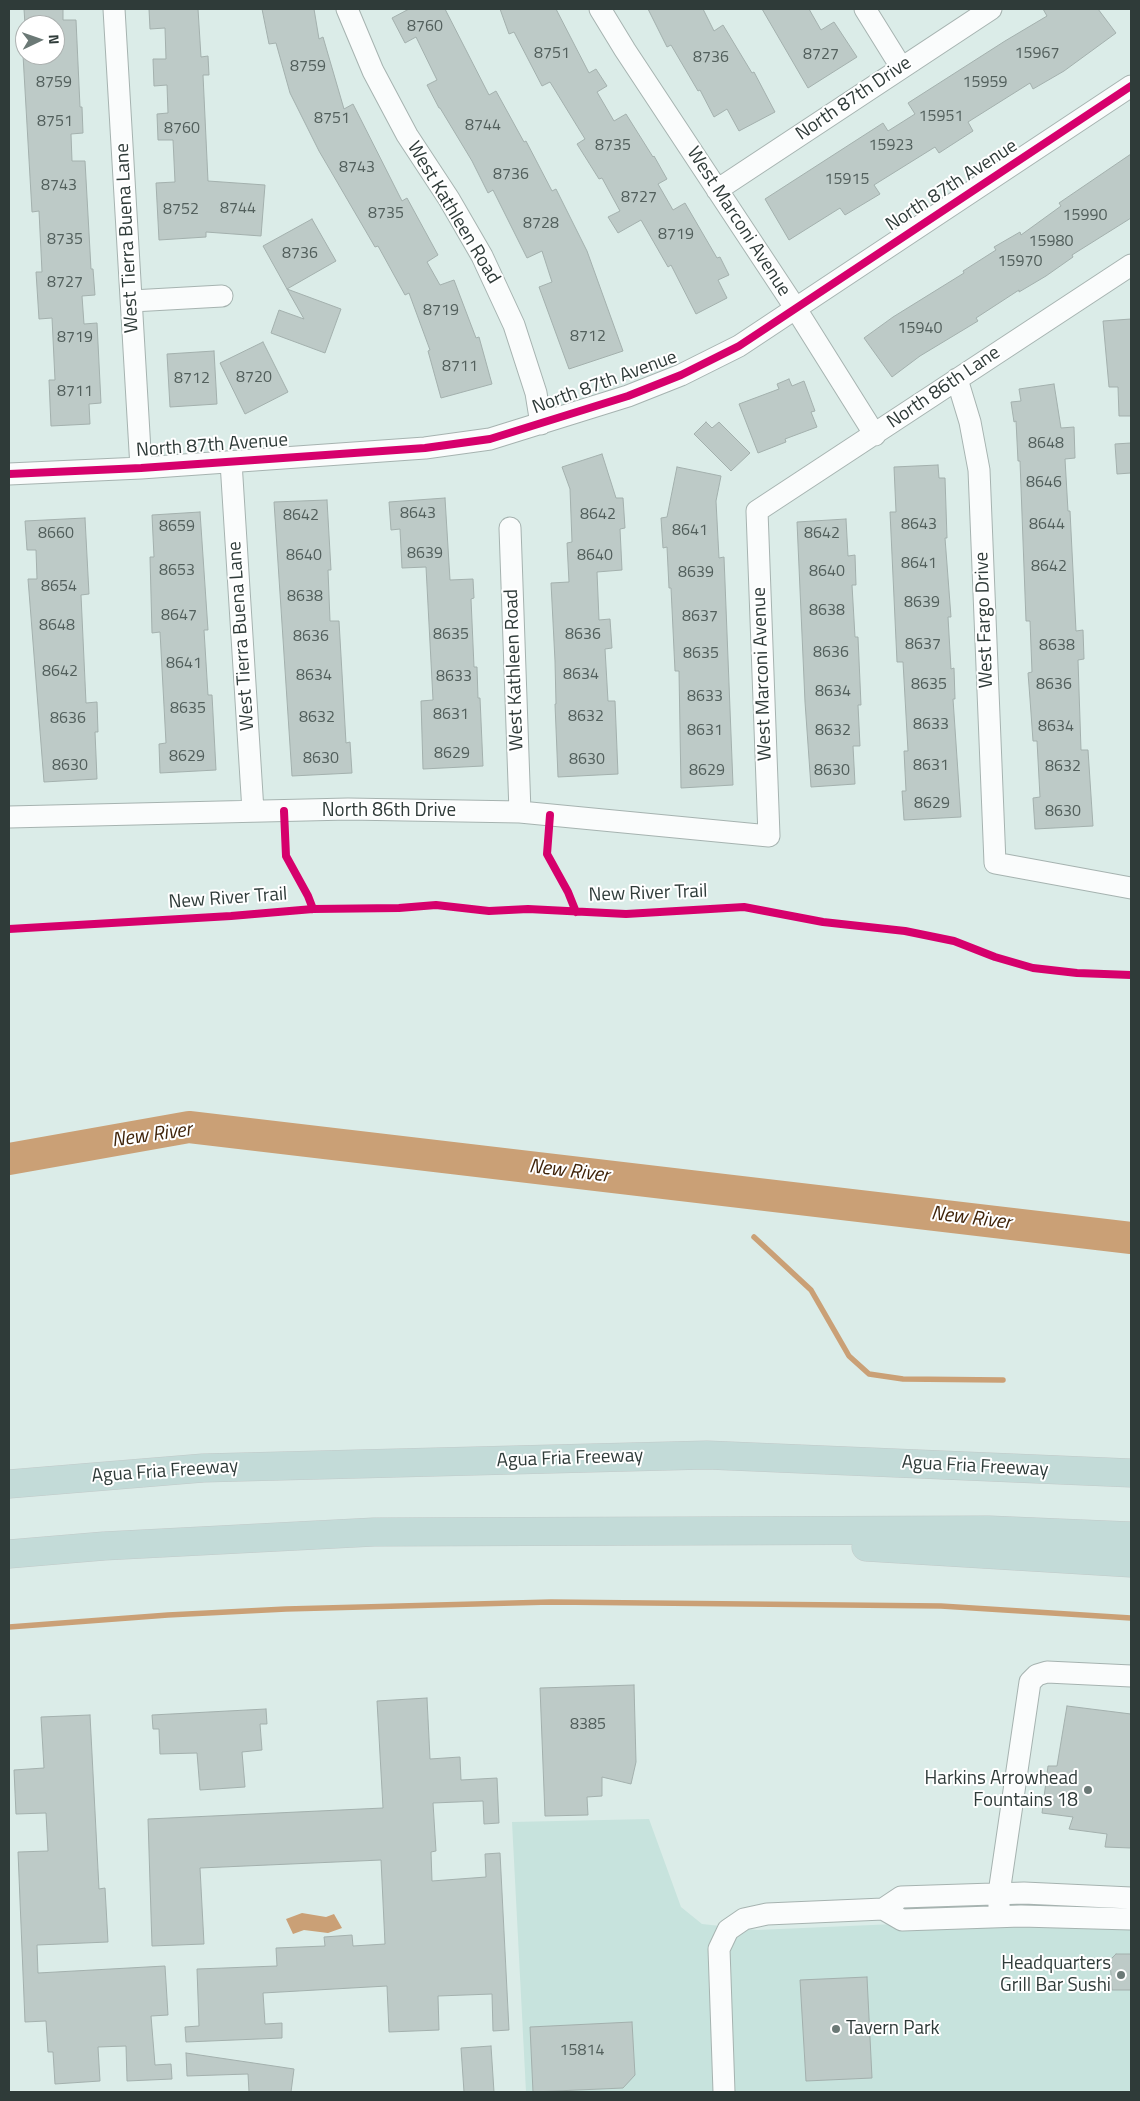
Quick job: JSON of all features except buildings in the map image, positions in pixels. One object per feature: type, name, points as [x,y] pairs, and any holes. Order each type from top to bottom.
[{"type":"highway","name":"Agua Fria Freeway","points":[[9,1484],[203,1468],[707,1455],[1131,1473]]},
{"type":"highway","points":[[9,1554],[104,1546],[374,1532],[989,1530],[1131,1536]]},
{"type":"highway","points":[[575,1531],[1131,1563]]},
{"type":"street","name":"West Tierra Buena Lane","points":[[114,9],[141,468]]},
{"type":"street","name":"West Kathleen Road","points":[[347,9],[349,18],[372,71],[407,135],[449,199],[482,256],[514,325],[536,393],[541,424]]},
{"type":"street","name":"West Marconi Avenue","points":[[600,9],[796,309],[875,435]]},
{"type":"street","points":[[865,9],[901,67]]},
{"type":"street","name":"North 87th Drive","points":[[717,190],[991,9]]},
{"type":"street","name":"North 87th Avenue","points":[[9,474],[141,468],[425,448],[490,439],[628,396],[681,375],[740,346],[1131,86]]},
{"type":"street","name":"North 86th Lane","points":[[757,511],[1131,265]]},
{"type":"street","points":[[132,301],[222,296]]},
{"type":"street","name":"West Fargo Drive","points":[[957,379],[970,422],[979,470],[995,863],[1131,888]]},
{"type":"street","name":"West Tierra Buena Lane","points":[[231,462],[253,811]]},
{"type":"street","name":"West Marconi Avenue","points":[[757,511],[769,836]]},
{"type":"street","name":"West Kathleen Road","points":[[510,528],[520,812]]},
{"type":"street","name":"North 86th Drive","points":[[9,817],[348,809],[520,812],[769,836]]},
{"type":"street","points":[[999,1916],[999,1893],[1030,1682],[1037,1675],[1057,1671],[1131,1676]]},
{"type":"street","points":[[724,2092],[719,1949],[728,1930],[744,1919],[767,1914],[883,1909],[901,1897],[999,1893],[1131,1898]]},
{"type":"street","points":[[883,1909],[902,1920],[999,1916],[1131,1919]]},
{"type":"shaded area","points":[[649,1819],[681,1907],[702,1924],[757,1930],[918,1923],[1131,1925],[1131,2092],[526,2092],[512,1822]]},
{"type":"shaded area","points":[[302,1913],[326,1917],[334,1914],[342,1928],[328,1933],[304,1930],[293,1934],[286,1919]]},
{"type":"waterway","name":"New River","points":[[9,1159],[189,1127],[1131,1238]]},
{"type":"waterway","points":[[754,1237],[811,1290],[849,1356],[869,1374],[903,1379],[1003,1380]]},
{"type":"waterway","points":[[9,1627],[168,1615],[286,1609],[551,1602],[941,1606],[1131,1618]]},
{"type":"cycle path","points":[[9,474],[141,468],[425,448],[490,439],[628,396],[681,375],[739,346],[1131,86]]},
{"type":"cycle path","points":[[284,811],[286,856],[313,909]]},
{"type":"cycle path","points":[[550,815],[547,854],[568,892],[576,912]]},
{"type":"cycle path","name":"New River Trail","points":[[9,929],[231,916],[313,909],[399,908],[436,905],[489,911],[528,909],[626,914],[744,907],[823,922],[905,931],[954,941],[995,957],[1033,968],[1077,973],[1131,975]]},
{"type":"place","name":"Harkins Arrowhead Fountains 18","points":[[1088,1790]]},
{"type":"place","name":"Headquarters Grill Bar Sushi","points":[[1121,1975]]},
{"type":"place","name":"Tavern Park","points":[[836,2029]]}]
